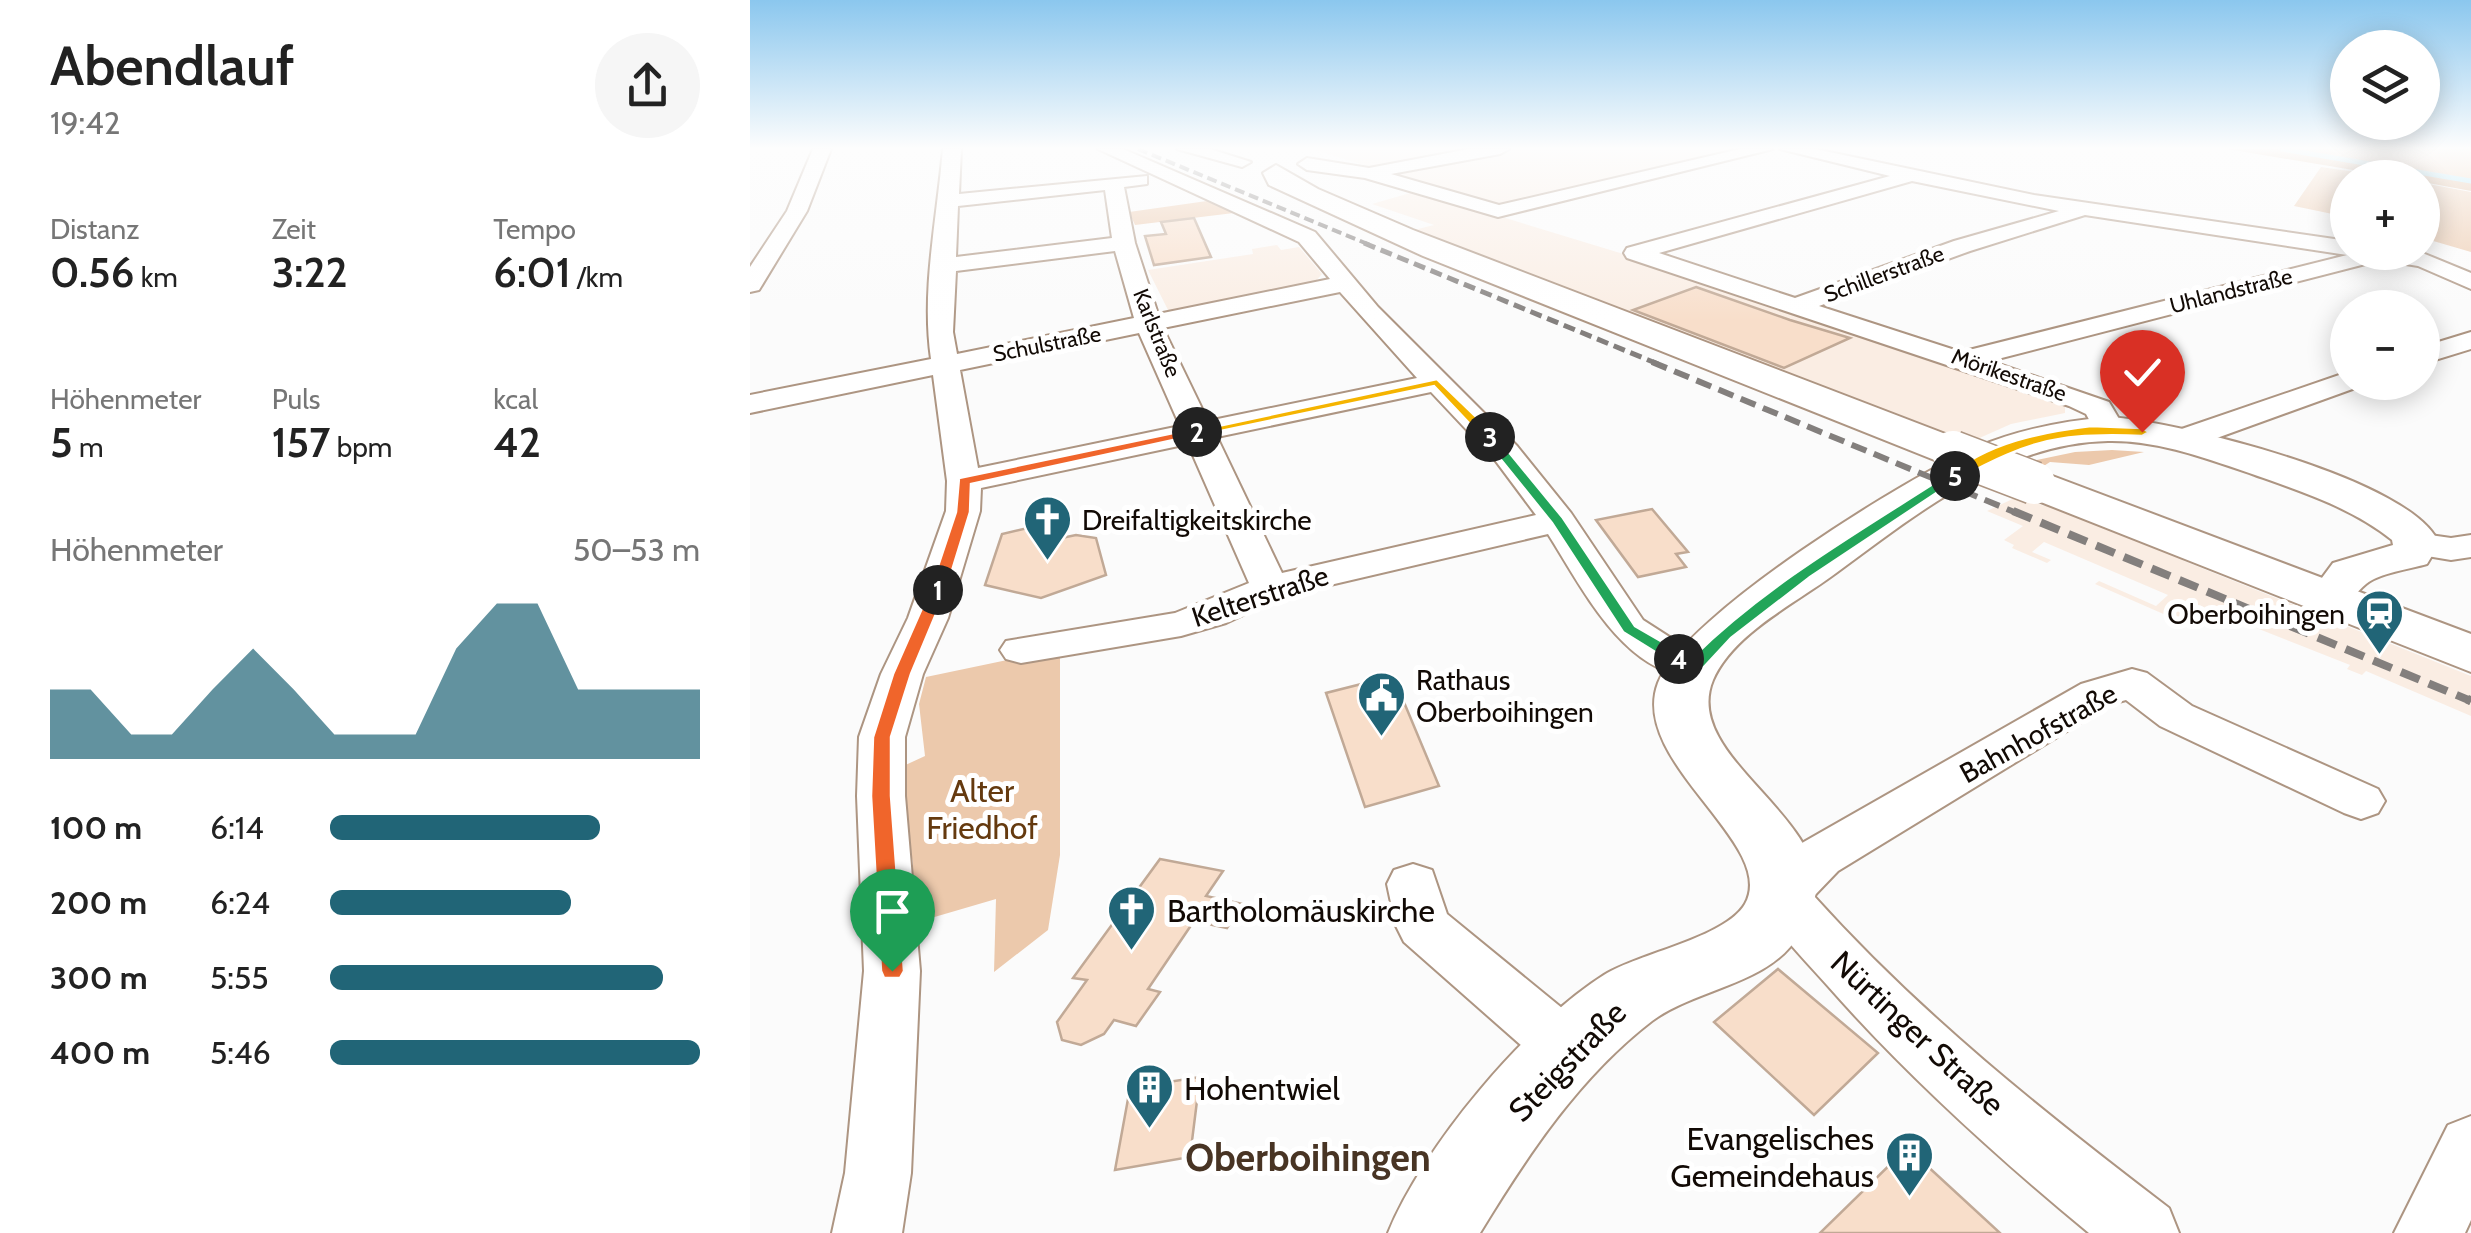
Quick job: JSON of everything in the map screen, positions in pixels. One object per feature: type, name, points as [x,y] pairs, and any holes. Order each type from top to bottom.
[{"type":"main road","points":[[1335,207],[1766,382],[2471,654]]},
{"type":"street","points":[[750,285],[799,207]]},
{"type":"street","points":[[867,1233],[878,1173],[892,971],[881,796],[882,737],[963,512],[964,481],[940,332],[948,207]]},
{"type":"street","name":"Karlstraße","points":[[1118,207],[1124,243],[1148,323],[1270,587]]},
{"type":"street","points":[[1240,207],[1298,231],[1506,454],[1558,521],[1629,629],[1670,656],[1696,664],[1726,635],[1817,564],[1967,468],[2006,448],[2042,436],[2110,429],[2181,440],[2239,456],[2350,497],[2402,526],[2416,544],[2451,549],[2471,546]]},
{"type":"street","points":[[1480,207],[1498,212],[1521,207]]},
{"type":"street","name":"Mörikestraße","points":[[1803,207],[1635,253],[1966,360],[2098,408],[2110,429]]},
{"type":"street","points":[[2068,207],[2330,245]]},
{"type":"street","name":"Schillerstraße","points":[[1798,305],[1962,246],[2086,210]]},
{"type":"street","points":[[942,266],[1124,243]]},
{"type":"street","name":"Uhlandstraße","points":[[1966,360],[2330,266]]},
{"type":"street","points":[[2440,267],[2471,282]]},
{"type":"street","name":"Schulstraße","points":[[750,404],[1341,280]]},
{"type":"street","points":[[2440,350],[2471,340]]},
{"type":"street","points":[[964,481],[1437,382]]},
{"type":"street","points":[[2181,440],[2330,387]]},
{"type":"street","name":"Kelterstraße","points":[[1021,650],[1149,630],[1246,603],[1270,587],[1558,521]]},
{"type":"street","points":[[2330,598],[2350,573],[2401,560],[2411,554],[2416,544]]},
{"type":"street","name":"Nürtinger Straße","points":[[1696,664],[1683,686],[1680,708],[1692,740],[1776,860],[1782,895],[1814,934],[1911,1033],[2144,1233]]},
{"type":"street","name":"Bahnhofstraße","points":[[1782,895],[1820,857],[2096,694],[2132,683],[2176,716],[2361,801]]},
{"type":"street","points":[[1413,884],[1423,926],[1569,1050]]},
{"type":"street","name":"Steigstraße","points":[[1431,1233],[1528,1092],[1569,1050],[1630,996],[1753,938],[1773,920],[1782,895]]},
{"type":"street","points":[[2429,1233],[2471,1147]]},
{"type":"shaded area","points":[[1379,207],[1468,207],[1689,274],[2065,406],[2065,413],[2011,424],[1966,444],[1410,231],[1434,225]]},
{"type":"shaded area","points":[[1277,245],[1281,250],[1299,247],[1322,274],[1315,282],[1169,312],[1148,270],[1253,254],[1252,249]]},
{"type":"shaded area","points":[[2019,496],[2044,506],[2052,502],[2178,552],[2184,561],[2471,676],[2471,716],[2366,671],[2362,675],[2347,669],[2350,665],[2193,603],[2179,615],[2187,619],[2184,623],[2095,584],[2099,581],[2156,606],[2168,595],[2044,542],[2032,552],[2051,560],[2047,563],[2012,548],[2014,545],[2004,540],[2023,526],[1987,511]]},
{"type":"green space","points":[[1168,207],[1229,207],[1242,212],[1135,225],[1129,212]]},
{"type":"green space","points":[[2297,207],[2330,207],[2330,213]]},
{"type":"green space","points":[[2440,207],[2471,207],[2471,252],[2440,243]]},
{"type":"green space","points":[[2075,452],[2144,452],[2089,465],[2050,462],[2039,469],[2022,463]]},
{"type":"green space","name":"Alter Friedhof","points":[[1060,649],[1060,855],[1048,930],[994,972],[996,899],[914,923],[913,865],[899,768],[925,756],[919,704],[926,677]]},
{"type":"building","points":[[1194,218],[1211,257],[1154,265],[1145,236],[1166,234],[1161,222]]},
{"type":"building","points":[[1696,287],[1850,338],[1784,368],[1633,310]]},
{"type":"building","points":[[1652,509],[1688,552],[1676,554],[1686,567],[1638,577],[1596,520]]},
{"type":"building","name":"Dreifaltigkeitskirche","points":[[1032,527],[1037,543],[1076,535],[1096,538],[1106,575],[1041,598],[985,585],[1002,534]]},
{"type":"building","name":"Rathaus Oberboihingen","points":[[1393,676],[1439,786],[1365,807],[1326,693]]},
{"type":"building","name":"Bartholomäuskirche","points":[[1160,859],[1223,871],[1206,896],[1243,904],[1227,928],[1194,921],[1148,989],[1160,992],[1136,1026],[1114,1020],[1104,1034],[1081,1045],[1062,1040],[1057,1022],[1087,980],[1073,978]]},
{"type":"building","points":[[1778,969],[1878,1053],[1814,1115],[1714,1022]]},
{"type":"building","name":"Hohentwiel","points":[[1200,1077],[1190,1157],[1115,1170],[1130,1088]]},
{"type":"building","name":"Evangelisches Gemeindehaus","points":[[1907,1148],[1924,1163],[2000,1233],[1820,1233]]},
{"type":"railway","points":[[1277,207],[1370,245]]},
{"type":"railway","points":[[1364,243],[1658,364]]},
{"type":"railway","points":[[1652,362],[2019,514]]},
{"type":"railway","points":[[2013,511],[2471,701],[2467,699]]},
{"type":"place","name":"Dreifaltigkeitskirche","points":[[1047,562]]},
{"type":"place","name":"Oberboihingen","points":[[2380,656]]},
{"type":"place","name":"Rathaus Oberboihingen","points":[[1381,738]]},
{"type":"place","name":"Bartholomäuskirche","points":[[1132,952]]},
{"type":"place","name":"Hohentwiel","points":[[1149,1130]]},
{"type":"place","name":"Evangelisches Gemeindehaus","points":[[1909,1198]]},
{"type":"district","name":"Oberboihingen","points":[[1308,1157]]},
{"type":"route","points":[[892,971],[881,796],[882,737],[963,512],[964,481],[1437,382],[1506,454],[1558,521],[1629,629],[1670,656],[1696,664],[1743,620],[1843,546],[1988,456],[2024,441],[2075,430],[2142,432]]}]
